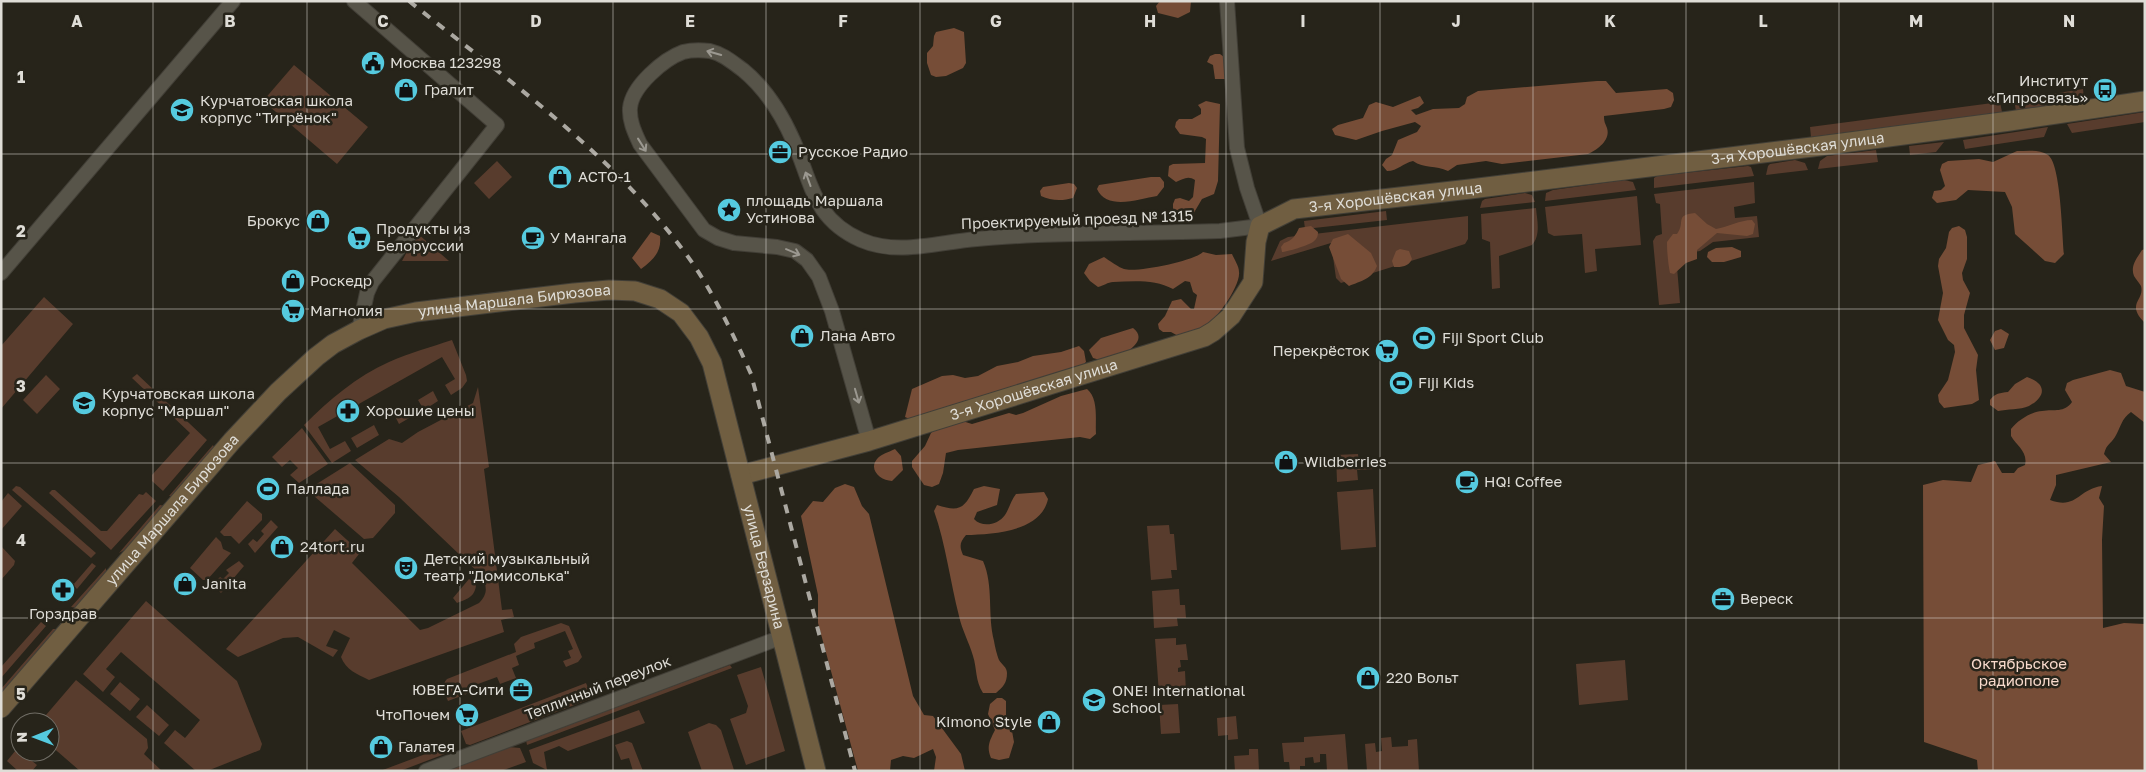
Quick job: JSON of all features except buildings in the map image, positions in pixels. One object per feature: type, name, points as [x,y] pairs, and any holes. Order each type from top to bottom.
[{"type":"street","points":[[1,273],[233,1]]},
{"type":"street","points":[[354,1],[497,125],[372,282],[367,292],[359,330]]},
{"type":"street","points":[[1227,1],[1237,148],[1246,188],[1260,226]]},
{"type":"street","name":"Проектируемый проезд № 1315","points":[[870,441],[832,311],[819,277],[807,260],[795,251],[734,243],[718,238],[704,230],[640,144],[630,118],[632,99],[641,84],[667,61],[683,52],[707,51],[719,54],[751,76],[769,97],[794,140],[815,200],[841,228],[861,240],[882,246],[905,248],[976,239],[1220,231],[1260,226]]},
{"type":"street","name":"3-я Хорошёвская улица","points":[[741,475],[870,441],[1204,337],[1231,316],[1252,282],[1260,226],[1294,208],[1480,188],[1831,144],[2145,101]]},
{"type":"street","name":"улица Маршала Бирюзова","points":[[1,708],[232,441],[297,372],[333,344],[359,330],[384,319],[424,310],[574,293],[610,290],[635,292],[660,299],[681,313],[699,336],[712,364]]},
{"type":"street","name":"улица Берзарина","points":[[712,364],[816,771]]},
{"type":"street","name":"Тепличный переулок","points":[[426,771],[782,637]]},
{"type":"shaded area","points":[[294,65],[368,127],[337,164],[263,101]]},
{"type":"shaded area","points":[[2083,89],[2084,100],[2016,111],[2014,100]]},
{"type":"shaded area","points":[[2000,102],[2002,112],[1811,137],[1810,127]]},
{"type":"shaded area","points":[[2145,112],[2145,122],[2072,133],[2067,124]]},
{"type":"shaded area","points":[[2048,127],[2044,137],[1965,149],[1963,140]]},
{"type":"shaded area","points":[[1944,142],[1936,152],[1910,155],[1909,146]]},
{"type":"shaded area","points":[[1876,150],[1878,162],[1818,169],[1820,161],[1827,156]]},
{"type":"shaded area","points":[[1795,160],[1805,163],[1808,170],[1766,175],[1770,164]]},
{"type":"shaded area","points":[[497,161],[512,177],[489,199],[474,183]]},
{"type":"shaded area","points":[[1751,167],[1754,176],[1654,188],[1654,178],[1657,176]]},
{"type":"shaded area","points":[[1624,180],[1633,182],[1636,190],[1545,201],[1546,193],[1553,190]]},
{"type":"shaded area","points":[[1754,182],[1755,203],[1734,207],[1735,218],[1757,216],[1759,237],[1713,242],[1700,251],[1676,255],[1680,303],[1659,305],[1653,241],[1656,236],[1662,234],[1660,204],[1656,203],[1654,194]]},
{"type":"shaded area","points":[[1525,193],[1532,195],[1535,202],[1480,208],[1482,201],[1485,199]]},
{"type":"shaded area","points":[[1637,196],[1641,245],[1595,249],[1597,271],[1585,273],[1582,234],[1554,236],[1548,233],[1545,207]]},
{"type":"shaded area","points":[[1536,208],[1538,227],[1535,241],[1532,245],[1499,256],[1500,288],[1492,289],[1490,242],[1482,239],[1481,214]]},
{"type":"shaded area","points":[[1386,211],[1387,220],[1305,229],[1304,221]]},
{"type":"shaded area","points":[[1468,216],[1468,239],[1465,244],[1341,283],[1336,278],[1331,243],[1271,261],[1280,241],[1288,237]]},
{"type":"shaded area","points":[[417,233],[449,261],[402,261]]},
{"type":"shaded area","points":[[44,297],[73,324],[1,409],[1,346]]},
{"type":"shaded area","points":[[452,340],[466,375],[467,381],[462,388],[451,395],[445,385],[455,379],[442,357],[318,427],[330,449],[345,441],[351,451],[332,463],[304,425],[333,398],[366,374],[412,353]]},
{"type":"shaded area","points":[[137,374],[207,440],[163,491],[152,481],[152,475],[190,433],[132,378]]},
{"type":"shaded area","points":[[46,375],[60,389],[37,414],[23,400]]},
{"type":"shaded area","points":[[478,387],[489,467],[484,469],[502,610],[512,609],[514,617],[501,620],[504,632],[369,680],[352,671],[343,661],[341,657],[350,638],[334,630],[326,646],[338,650],[333,657],[298,637],[283,638],[238,657],[226,649],[335,529],[358,550],[359,554],[352,563],[420,630],[428,628],[479,603],[484,597],[486,590],[482,576],[399,497],[355,460],[389,439],[402,443],[418,432],[473,403]]},
{"type":"shaded area","points":[[433,391],[438,401],[424,410],[418,400]]},
{"type":"shaded area","points":[[406,407],[411,417],[399,424],[394,414]]},
{"type":"shaded area","points":[[374,425],[379,435],[357,448],[351,438]]},
{"type":"shaded area","points":[[302,428],[328,464],[299,483],[290,475],[298,468],[290,460],[282,467],[272,457]]},
{"type":"shaded area","points":[[213,445],[215,449],[174,496],[169,496]]},
{"type":"shaded area","points":[[1358,454],[1359,464],[1373,463],[1374,469],[1357,470],[1358,480],[1337,482],[1336,455]]},
{"type":"shaded area","points":[[350,463],[395,505],[395,513],[373,538],[364,539],[307,490]]},
{"type":"shaded area","points":[[16,486],[20,487],[96,553],[91,558],[12,490]]},
{"type":"shaded area","points":[[1373,489],[1376,547],[1341,550],[1337,492]]},
{"type":"shaded area","points":[[55,490],[101,531],[107,531],[139,494],[143,495],[146,492],[156,501],[111,550],[49,493]]},
{"type":"shaded area","points":[[8,493],[22,506],[1,530],[1,502]]},
{"type":"shaded area","points":[[247,501],[262,514],[262,520],[239,544],[231,536],[224,536],[220,532]]},
{"type":"shaded area","points":[[160,505],[166,506],[130,547],[119,553]]},
{"type":"shaded area","points":[[271,520],[278,527],[255,553],[248,544],[253,539],[257,542],[264,534],[261,531]]},
{"type":"shaded area","points":[[1169,525],[1170,534],[1174,534],[1177,570],[1171,570],[1172,578],[1151,580],[1147,526]]},
{"type":"shaded area","points":[[216,537],[221,542],[223,549],[231,553],[207,580],[203,580],[190,568]]},
{"type":"shaded area","points":[[1,546],[15,561],[14,565],[1,580]]},
{"type":"shaded area","points":[[239,561],[244,566],[221,593],[213,585],[220,577],[223,579],[229,573],[226,570]]},
{"type":"shaded area","points":[[92,563],[96,566],[77,589],[73,585]]},
{"type":"shaded area","points":[[106,568],[106,574],[77,608],[71,607]]},
{"type":"shaded area","points":[[469,579],[476,585],[474,592],[470,597],[457,603],[453,598]]},
{"type":"shaded area","points":[[1179,589],[1180,605],[1185,605],[1186,618],[1177,618],[1178,626],[1154,628],[1152,591]]},
{"type":"shaded area","points":[[146,601],[237,681],[262,744],[260,750],[207,771],[196,771],[164,743],[175,730],[185,738],[200,720],[121,652],[106,669],[115,677],[103,692],[83,674]]},
{"type":"shaded area","points":[[41,622],[46,626],[1,678],[1,667]]},
{"type":"shaded area","points":[[561,623],[569,626],[582,657],[578,662],[566,667],[563,661],[571,658],[568,651],[573,649],[565,631],[534,643],[535,648],[516,656],[519,665],[512,668],[516,678],[500,684],[497,677],[467,688],[469,693],[448,701],[443,687],[447,679],[516,652],[514,644],[521,637]]},
{"type":"shaded area","points":[[53,629],[58,629],[1,695],[1,689]]},
{"type":"shaded area","points":[[1176,638],[1176,645],[1186,644],[1188,660],[1180,660],[1181,667],[1178,668],[1178,672],[1185,671],[1186,692],[1159,694],[1155,639]]},
{"type":"shaded area","points":[[1625,660],[1628,700],[1579,705],[1576,664]]},
{"type":"shaded area","points":[[730,665],[732,668],[527,745],[526,740]]},
{"type":"shaded area","points":[[761,667],[785,751],[746,765],[730,719],[746,713],[748,706],[737,675]]},
{"type":"shaded area","points":[[76,680],[147,739],[148,748],[144,754],[162,771],[80,771],[60,754],[60,712],[49,712]]},
{"type":"shaded area","points":[[120,682],[140,699],[130,711],[110,694]]},
{"type":"shaded area","points":[[586,683],[592,697],[590,699],[470,745],[466,744],[461,731]]},
{"type":"shaded area","points":[[1178,704],[1180,733],[1161,734],[1159,705]]},
{"type":"shaded area","points":[[147,705],[169,725],[159,736],[136,717]]},
{"type":"shaded area","points":[[639,710],[645,723],[568,751],[559,746],[544,752],[547,770],[533,763],[529,750]]},
{"type":"shaded area","points":[[1236,716],[1238,739],[1228,740],[1228,735],[1218,736],[1217,718]]},
{"type":"shaded area","points":[[709,723],[716,725],[721,730],[734,770],[702,771],[688,732]]},
{"type":"shaded area","points":[[1345,734],[1348,771],[1327,771],[1326,754],[1320,754],[1320,762],[1314,763],[1313,757],[1305,758],[1305,766],[1300,766],[1300,771],[1290,771],[1289,762],[1284,762],[1282,743],[1304,742],[1304,737]]},
{"type":"shaded area","points":[[1391,737],[1392,747],[1408,746],[1408,740],[1417,739],[1419,771],[1367,771],[1365,744],[1375,743],[1376,752],[1382,751],[1381,738]]},
{"type":"shaded area","points":[[627,741],[632,743],[643,771],[633,771],[629,758],[621,760],[615,745]]},
{"type":"shaded area","points":[[455,743],[454,749],[450,752],[400,771],[380,771]]},
{"type":"shaded area","points":[[509,747],[520,748],[526,762],[501,771],[447,771]]},
{"type":"shaded area","points":[[1249,749],[1258,749],[1259,771],[1235,771],[1234,756],[1249,755]]},
{"type":"shaded area","points":[[10,757],[10,762],[33,762],[37,765],[32,771],[18,771],[7,761]]},
{"type":"green space","points":[[1160,1],[1191,1],[1190,12],[1178,18],[1158,13],[1156,6]]},
{"type":"green space","points":[[954,28],[964,32],[966,63],[963,68],[946,76],[936,77],[931,75],[927,63],[927,53],[933,46],[934,36],[936,32]]},
{"type":"green space","points":[[1220,54],[1224,57],[1225,79],[1215,79],[1213,65],[1207,62],[1210,56]]},
{"type":"green space","points":[[1606,81],[1616,93],[1667,89],[1673,93],[1674,100],[1671,107],[1664,109],[1604,116],[1608,132],[1607,137],[1599,147],[1588,154],[1502,164],[1486,161],[1457,165],[1448,171],[1421,165],[1413,161],[1391,171],[1387,171],[1382,165],[1392,155],[1398,140],[1417,132],[1421,126],[1415,122],[1356,140],[1335,135],[1332,129],[1338,125],[1363,118],[1369,105],[1376,102],[1393,107],[1420,96],[1424,103],[1418,108],[1411,110],[1416,115],[1433,109],[1459,108],[1465,104],[1467,97],[1478,91]]},
{"type":"green space","points":[[1206,101],[1220,104],[1218,181],[1214,194],[1202,199],[1192,216],[1182,218],[1173,213],[1173,204],[1175,199],[1180,198],[1189,201],[1193,197],[1195,180],[1188,178],[1176,182],[1168,176],[1169,166],[1173,164],[1205,163],[1206,139],[1180,134],[1175,127],[1176,122],[1179,119],[1192,119],[1201,114],[1201,109],[1198,105]]},
{"type":"green space","points":[[2017,151],[2041,152],[2048,155],[2056,172],[2064,254],[2055,263],[2045,261],[2015,234],[2012,207],[2005,192],[1968,190],[1956,200],[1937,203],[1932,198],[1934,191],[1941,190],[1945,186],[1940,170],[1942,164],[1948,161],[1979,159],[1993,162]]},
{"type":"green space","points":[[1160,177],[1164,182],[1164,187],[1157,196],[1116,202],[1102,196],[1097,189],[1099,185]]},
{"type":"green space","points":[[1074,184],[1077,188],[1073,198],[1057,200],[1041,196],[1040,191],[1043,187]]},
{"type":"green space","points":[[1695,213],[1716,229],[1752,220],[1755,224],[1753,234],[1747,236],[1717,233],[1697,250],[1697,259],[1686,263],[1674,274],[1670,273],[1667,242],[1673,234],[1677,234],[1682,217]]},
{"type":"green space","points":[[1311,226],[1318,232],[1314,241],[1282,252],[1281,247],[1297,233],[1299,228]]},
{"type":"green space","points":[[1959,226],[1965,230],[1967,237],[1967,259],[1962,273],[1963,280],[1970,293],[1964,315],[1964,328],[1978,355],[1976,370],[1979,400],[1972,404],[1944,408],[1939,402],[1938,395],[1948,380],[1955,352],[1954,345],[1948,340],[1938,320],[1943,293],[1938,266],[1939,259],[1946,248],[1949,232],[1952,228]]},
{"type":"green space","points":[[651,232],[660,236],[660,247],[653,259],[641,269],[632,258]]},
{"type":"green space","points":[[1348,234],[1371,253],[1377,266],[1369,277],[1349,286],[1341,279],[1329,247],[1333,239]]},
{"type":"green space","points":[[1732,247],[1741,251],[1741,257],[1724,262],[1712,262],[1707,257],[1708,252],[1716,248]]},
{"type":"green space","points":[[1400,249],[1409,251],[1412,259],[1407,265],[1394,267],[1392,261],[1396,251]]},
{"type":"green space","points":[[2145,249],[2145,323],[2136,311],[2142,291],[2134,276],[2133,269],[2138,256]]},
{"type":"green space","points":[[1203,252],[1216,255],[1232,254],[1239,272],[1236,286],[1226,304],[1213,320],[1201,329],[1180,337],[1171,332],[1163,332],[1159,329],[1158,324],[1165,316],[1172,301],[1181,299],[1191,309],[1194,309],[1197,295],[1193,292],[1190,282],[1185,281],[1173,289],[1151,282],[1136,281],[1111,282],[1098,287],[1084,273],[1089,264],[1104,257],[1122,268],[1130,270],[1152,268],[1177,262],[1189,259]]},
{"type":"green space","points":[[1133,328],[1138,333],[1138,339],[1131,349],[1110,359],[1093,358],[1089,350],[1101,338]]},
{"type":"green space","points":[[2001,329],[2009,334],[2004,348],[1995,350],[1990,340],[1995,331]]},
{"type":"green space","points":[[1079,346],[1084,351],[1086,362],[1080,367],[912,420],[905,417],[912,389],[942,376],[953,375],[965,378],[978,376],[997,366],[1018,362],[1033,356],[1061,352]]},
{"type":"green space","name":"Октябрьское радиополе","points":[[2110,370],[2121,373],[2126,386],[2145,392],[2145,423],[2131,412],[2123,420],[2115,437],[2105,450],[2104,454],[2111,462],[2056,475],[2056,485],[2050,500],[2059,502],[2072,501],[2094,488],[2102,486],[2099,498],[2104,506],[2102,540],[2103,628],[2124,623],[2145,624],[2145,771],[1978,771],[1977,760],[1924,742],[1923,485],[1943,480],[1971,482],[1978,465],[1995,461],[2002,473],[2014,473],[2018,468],[2025,465],[2026,460],[2011,436],[2011,429],[2025,417],[2034,413],[2066,408],[2072,402],[2065,390],[2067,383]]},
{"type":"green space","points":[[2027,377],[2041,386],[2041,394],[2035,402],[2018,409],[1998,411],[1990,405],[1990,400],[1994,396],[2008,392],[2015,384]]},
{"type":"green space","points":[[1087,389],[1091,393],[1096,410],[1096,434],[1090,439],[1080,437],[958,450],[946,453],[939,484],[932,487],[924,485],[912,467],[912,461],[925,446],[931,433],[936,429],[959,420],[972,424],[1009,413],[1016,415],[1061,396]]},
{"type":"green space","points":[[895,449],[901,456],[903,470],[892,481],[888,481],[877,474],[874,467],[877,459]]},
{"type":"green space","points":[[845,484],[854,487],[862,506],[869,514],[913,696],[924,715],[933,716],[961,754],[965,771],[934,771],[936,757],[933,749],[914,758],[903,756],[891,760],[890,771],[858,771],[818,623],[818,595],[801,516],[813,501],[823,502],[835,488]]},
{"type":"green space","points":[[984,486],[1000,489],[997,505],[977,512],[974,519],[981,524],[994,523],[1002,518],[1016,494],[1044,492],[1048,499],[1044,510],[1026,525],[1002,532],[966,535],[962,540],[961,549],[963,555],[983,561],[988,580],[994,643],[999,660],[1007,671],[1004,684],[996,693],[983,693],[979,684],[973,656],[960,621],[942,537],[934,511],[937,505],[956,508],[964,505],[974,489]]},
{"type":"green space","points":[[997,698],[1002,698],[1006,701],[1006,723],[1012,731],[1014,742],[1009,758],[999,760],[991,758],[989,750],[990,740],[995,730],[988,714],[990,704]]},
{"type":"railway","points":[[409,1],[556,119],[625,183],[657,217],[686,254],[713,297],[751,374],[855,771]]},
{"type":"place","name":"Москва 123298","points":[[373,63]]},
{"type":"place","name":"Гралит","points":[[406,90]]},
{"type":"place","name":"Институт «Гипросвязь»","points":[[2105,90]]},
{"type":"place","name":"Курчатовская школа корпус \"Тигрёнок\"","points":[[182,110]]},
{"type":"place","name":"Русское Радио","points":[[780,152]]},
{"type":"place","name":"АСТО-1","points":[[560,177]]},
{"type":"place","name":"площадь Маршала Устинова","points":[[729,210]]},
{"type":"place","name":"Брокус","points":[[318,221]]},
{"type":"place","name":"Продукты из Белоруссии","points":[[359,238]]},
{"type":"place","name":"У Мангала","points":[[533,238]]},
{"type":"place","name":"Роскедр","points":[[293,281]]},
{"type":"place","name":"Магнолия","points":[[293,311]]},
{"type":"place","name":"Лана Авто","points":[[802,336]]},
{"type":"place","name":"Fiji Sport Club","points":[[1424,338]]},
{"type":"place","name":"Перекрёсток","points":[[1387,351]]},
{"type":"place","name":"Fiji Kids","points":[[1401,383]]},
{"type":"place","name":"Курчатовская школа корпус \"Маршал\"","points":[[84,403]]},
{"type":"place","name":"Хорошие цены","points":[[348,411]]},
{"type":"place","name":"Wildberries","points":[[1286,462]]},
{"type":"place","name":"HQ! Coffee","points":[[1467,482]]},
{"type":"place","name":"Паллада","points":[[268,489]]},
{"type":"place","name":"24tort.ru","points":[[282,547]]},
{"type":"place","name":"Детский музыкальный театр \"Домисолька\"","points":[[406,568]]},
{"type":"place","name":"Janita","points":[[185,584]]},
{"type":"place","name":"Горздрав","points":[[63,590]]},
{"type":"place","name":"Вереск","points":[[1723,599]]},
{"type":"place","name":"220 Вольт","points":[[1368,678]]},
{"type":"place","name":"ЮВЕГА-Сити","points":[[521,690]]},
{"type":"place","name":"ONE! International School","points":[[1094,700]]},
{"type":"place","name":"ЧтоПочем","points":[[467,715]]},
{"type":"place","name":"Kimono Style","points":[[1049,722]]},
{"type":"place","name":"Галатея","points":[[381,747]]}]
